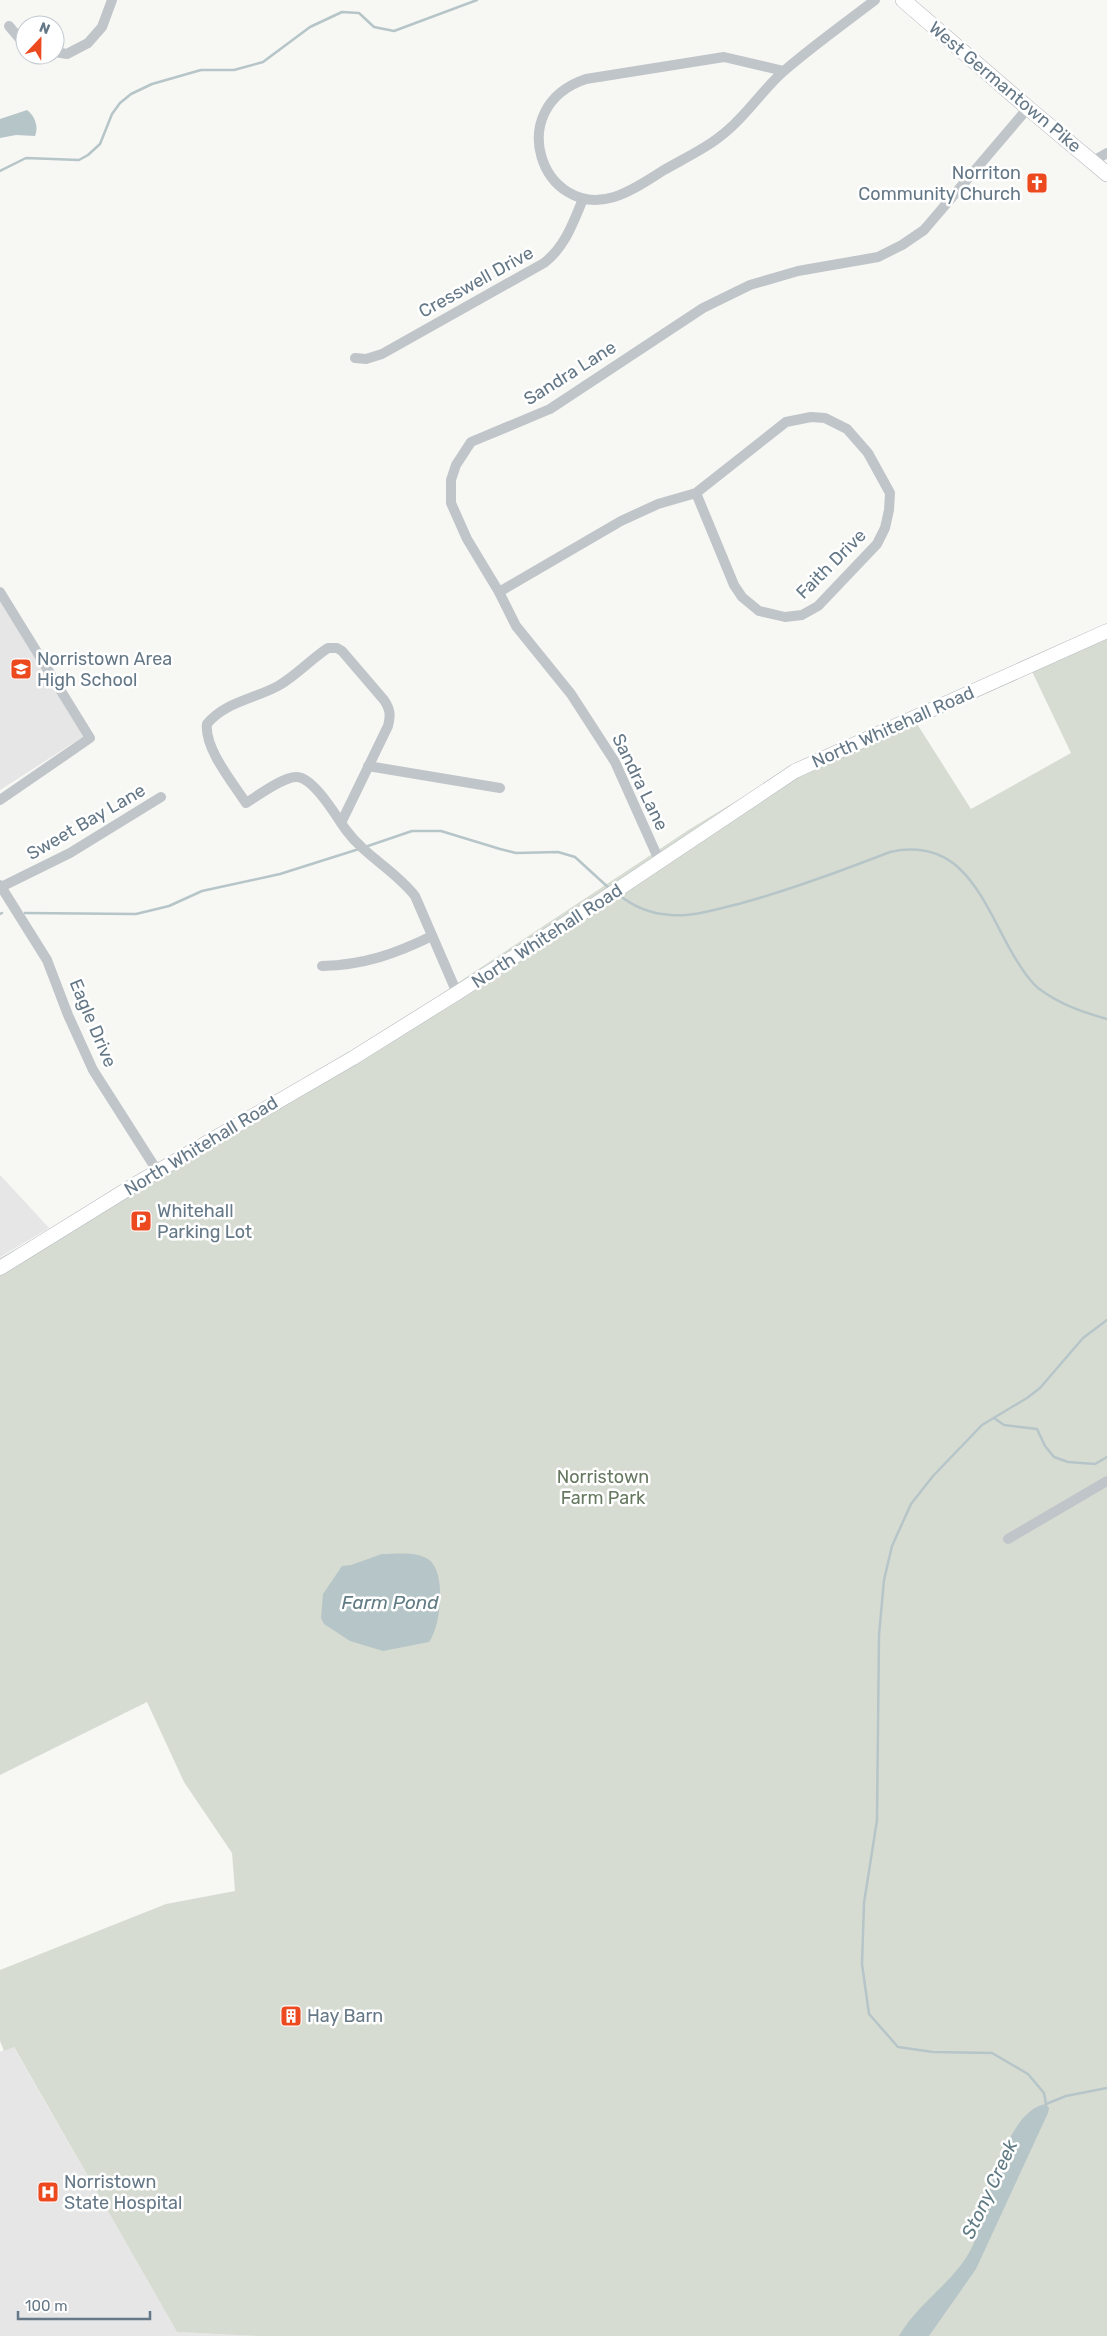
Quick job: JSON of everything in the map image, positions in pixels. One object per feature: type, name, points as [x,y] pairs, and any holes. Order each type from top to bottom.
[{"type":"main road","name":"West Germantown Pike","points":[[903,0],[1107,174]]},
{"type":"main road","name":"North Whitehall Road","points":[[0,1268],[457,993],[587,910],[659,860],[795,771],[1107,631]]},
{"type":"street","points":[[65,54],[88,43],[102,27],[112,0]]},
{"type":"street","points":[[784,71],[735,58],[710,58],[586,79],[566,88],[552,100],[539,123],[542,162],[556,183],[583,199],[604,199],[622,194],[707,145],[728,130],[784,71],[875,0]]},
{"type":"street","points":[[9,26],[15,34]]},
{"type":"street","name":"Sandra Lane","points":[[659,860],[615,762],[571,694],[516,626],[499,592],[467,539],[451,503],[451,480],[456,465],[471,442],[550,409],[703,308],[750,285],[798,271],[878,257],[902,245],[924,230],[1028,108]]},
{"type":"street","points":[[1093,161],[1107,153]]},
{"type":"street","name":"Cresswell Drive","points":[[355,358],[366,359],[382,354],[553,257],[566,238],[583,199]]},
{"type":"street","name":"Faith Drive","points":[[499,592],[621,521],[658,504],[696,493],[786,422],[811,416],[825,418],[838,424],[856,437],[887,485],[890,493],[885,528],[877,544],[818,606],[802,615],[785,617],[759,611],[742,597],[734,586],[696,493]]},
{"type":"street","points":[[0,592],[90,738],[0,800]]},
{"type":"street","points":[[341,823],[388,726],[390,716],[389,707],[342,651],[337,648],[328,648],[279,686],[235,703],[212,717],[207,724],[206,732],[213,749],[246,802],[289,778],[298,777],[305,779],[318,791],[341,823],[358,846],[405,882],[415,896],[457,993]]},
{"type":"street","points":[[368,766],[500,788]]},
{"type":"street","name":"Sweet Bay Lane","points":[[1,886],[70,853],[161,797]]},
{"type":"street","name":"Eagle Drive","points":[[1,886],[47,960],[68,1015],[93,1070],[158,1172]]},
{"type":"street","points":[[322,966],[351,965],[397,953],[432,936]]},
{"type":"street","points":[[1008,1539],[1107,1481]]},
{"type":"shaded area","name":"Norristown Area High School","points":[[0,602],[84,736],[0,790]]},
{"type":"shaded area","points":[[0,1175],[49,1228],[0,1257]]},
{"type":"shaded area","name":"Norristown State Hospital","points":[[13,2046],[177,2332],[258,2336],[0,2336],[0,2052]]},
{"type":"green space","name":"Norristown Farm Park","points":[[1107,632],[1107,2336],[258,2336],[177,2332],[14,2047],[4,2051],[0,2041],[0,1970],[166,1904],[235,1891],[232,1853],[184,1782],[147,1702],[0,1775],[0,1258],[123,1189],[289,1089],[435,998],[690,829],[776,777],[912,716],[971,809],[1071,753],[1027,661]]},
{"type":"water","points":[[27,110],[36,122],[35,136],[16,135],[0,138],[0,119]]},
{"type":"water","name":"Farm Pond","points":[[382,1554],[423,1556],[434,1565],[438,1575],[440,1599],[437,1624],[429,1642],[383,1651],[350,1641],[324,1624],[321,1618],[323,1594],[342,1566],[351,1565]]},
{"type":"water","points":[[1046,2104],[1049,2108],[1048,2113],[976,2269],[929,2336],[899,2336],[918,2311],[961,2265],[976,2238],[992,2183],[1009,2140],[1019,2123],[1032,2110]]},
{"type":"waterway","points":[[0,171],[26,158],[79,160],[100,144],[112,114],[120,103],[131,94],[152,84],[201,70],[234,70],[263,62],[310,27],[342,12],[359,13],[374,27],[394,31],[477,0]]},
{"type":"waterway","points":[[365,847],[412,831],[441,831],[516,853],[558,852],[575,857],[610,889]]},
{"type":"waterway","points":[[25,913],[136,914],[169,906],[202,891],[280,874],[359,849]]},
{"type":"waterway","points":[[619,895],[631,903],[650,911],[671,915],[688,915],[707,912],[780,892],[890,852],[915,850],[935,853],[952,863],[967,876],[990,911],[1026,976],[1038,988],[1062,1003],[1107,1019]]},
{"type":"waterway","points":[[1046,2104],[1044,2093],[1028,2074],[992,2053],[933,2052],[898,2047],[869,2014],[862,1964],[864,1903],[877,1820],[879,1635],[884,1580],[892,1546],[911,1504],[933,1476],[982,1425],[1040,1388],[1083,1338],[1107,1320]]},
{"type":"waterway","points":[[994,1418],[1004,1425],[1037,1429],[1045,1446],[1054,1457],[1068,1462],[1095,1464],[1107,1457]]},
{"type":"waterway","name":"Stony Creek","points":[[1046,2104],[1066,2096],[1107,2088]]},
{"type":"place","name":"Norriton Community Church","points":[[1037,183]]},
{"type":"place","name":"Norristown Area High School","points":[[21,669]]},
{"type":"place","name":"Whitehall Parking Lot","points":[[141,1221]]},
{"type":"place","name":"Hay Barn","points":[[291,2016]]},
{"type":"place","name":"Norristown State Hospital","points":[[48,2192]]}]
